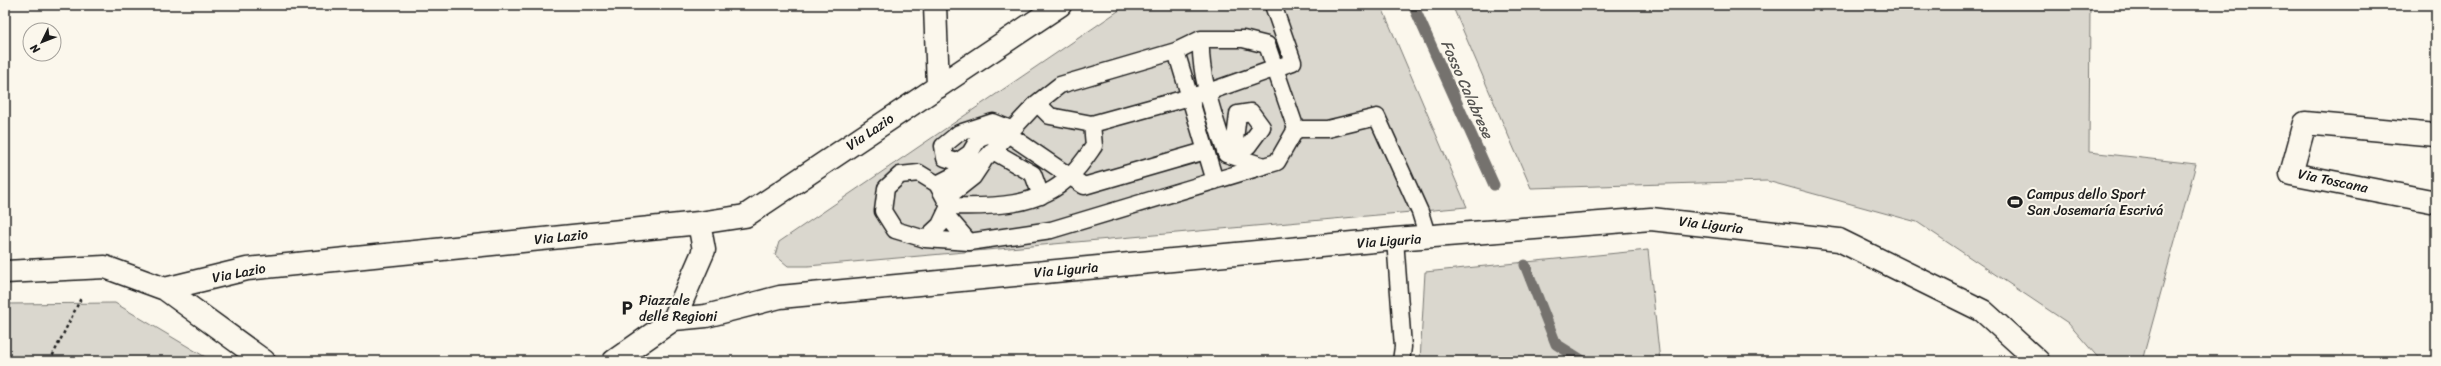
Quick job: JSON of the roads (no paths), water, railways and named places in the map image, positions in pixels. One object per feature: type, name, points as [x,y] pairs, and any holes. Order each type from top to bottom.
[{"type":"street","points":[[935,5],[938,87]]},
{"type":"street","name":"Via Lazio","points":[[165,289],[247,269],[699,223],[745,216],[1060,5]]},
{"type":"street","name":"Via Toscana","points":[[2436,134],[2305,123],[2291,174],[2436,202]]},
{"type":"street","name":"Via Liguria","points":[[674,319],[706,316],[780,297],[1395,239],[1428,238],[1651,218],[1839,240],[1983,311],[2038,361]]},
{"type":"street","points":[[614,361],[674,319],[704,250],[699,223]]},
{"type":"street","points":[[5,272],[105,268],[165,289],[264,361]]},
{"type":"lane","points":[[1037,103],[1050,116],[1092,124],[1208,92],[1293,62],[1273,5]]},
{"type":"lane","points":[[925,239],[940,225],[946,207],[973,177],[988,155],[1037,103],[1060,85],[1176,51],[1201,40],[1242,39],[1267,45],[1296,129],[1277,162],[1051,230],[969,242],[925,239],[896,230],[883,211],[886,188],[900,175],[920,173],[937,184],[946,207],[969,242]]},
{"type":"lane","points":[[1201,40],[1200,53],[1208,92],[1229,148],[1226,154],[1264,166]]},
{"type":"lane","points":[[1176,51],[1188,97],[1215,180]]},
{"type":"lane","points":[[1296,129],[1327,129],[1377,118],[1420,212],[1428,238]]},
{"type":"lane","points":[[946,207],[996,207],[1041,196],[1071,176],[1094,146],[1092,124]]},
{"type":"lane","points":[[1009,134],[1084,186],[1206,151]]},
{"type":"lane","points":[[937,184],[988,155]]},
{"type":"lane","points":[[988,155],[1032,174],[1041,196]]},
{"type":"lane","points":[[1395,239],[1403,347],[1400,361]]},
{"type":"waterway","name":"Fosso Calabrese","points":[[1413,5],[1494,185]]},
{"type":"waterway","name":"Fosso Calabrese","points":[[1525,265],[1556,344],[1583,361]]},
{"type":"place","name":"Campus dello Sport San Josemaría Escrivá","points":[[2015,202]]},
{"type":"place","name":"Piazzale delle Regioni","points":[[627,308]]}]
